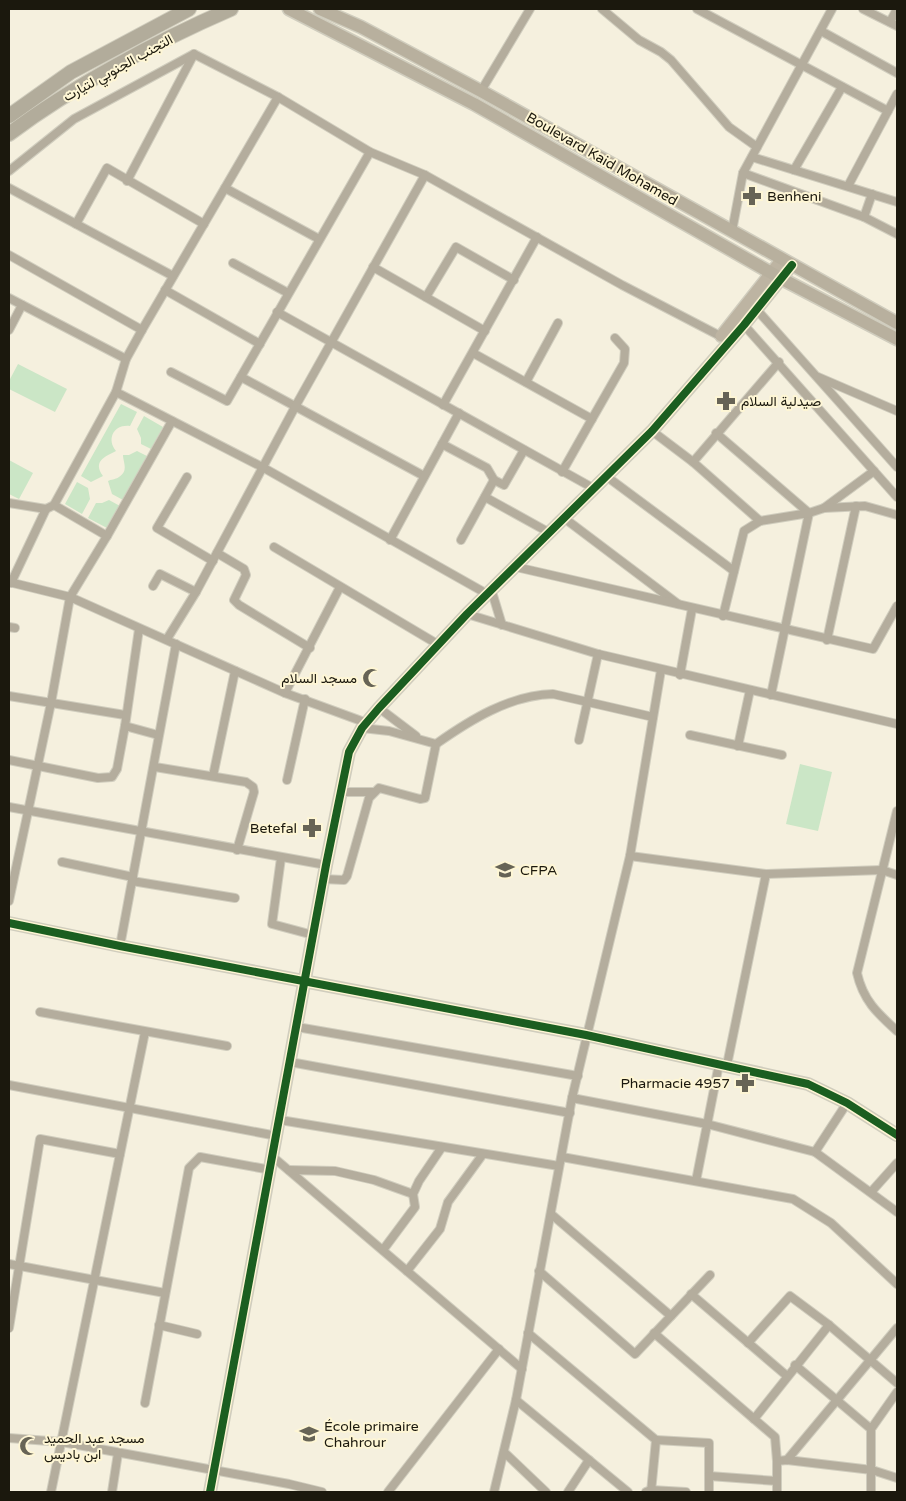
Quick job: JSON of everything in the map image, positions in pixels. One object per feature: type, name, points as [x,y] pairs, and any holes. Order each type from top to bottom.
[{"type":"highway","name":"التجنب الجنوبي لتيارت","points":[[9,116],[71,72],[189,9]]},
{"type":"highway","name":"التجنب الجنوبي لتيارت","points":[[9,134],[65,97],[112,70],[231,9]]},
{"type":"main road","name":"Boulevard Kaid Mohamed","points":[[289,9],[474,104],[777,275],[897,340]]},
{"type":"main road","name":"Boulevard Kaid Mohamed","points":[[320,9],[361,27],[480,91],[897,323]]},
{"type":"street","points":[[480,91],[530,9]]},
{"type":"street","points":[[602,9],[639,40],[671,60],[729,127],[757,147]]},
{"type":"street","points":[[696,9],[888,111]]},
{"type":"street","points":[[732,231],[743,173],[821,31],[830,9]]},
{"type":"street","points":[[863,9],[893,24],[897,9]]},
{"type":"street","points":[[821,31],[897,73]]},
{"type":"street","points":[[194,54],[278,97],[370,152],[425,175],[622,285],[725,339]]},
{"type":"street","points":[[9,171],[74,119],[194,54]]},
{"type":"street","points":[[128,181],[194,54]]},
{"type":"street","points":[[794,170],[842,87]]},
{"type":"street","points":[[848,186],[897,94]]},
{"type":"street","points":[[278,97],[142,330],[126,359],[116,392],[50,507],[10,582],[70,597],[139,629],[167,639],[235,671],[285,693],[305,699],[364,726],[420,738],[436,744]]},
{"type":"street","points":[[171,372],[227,401],[370,152]]},
{"type":"street","points":[[752,157],[897,202]]},
{"type":"street","points":[[76,224],[107,168],[204,224]]},
{"type":"street","points":[[743,173],[864,217],[897,234]]},
{"type":"street","points":[[167,639],[196,592],[295,407],[425,175]]},
{"type":"street","points":[[9,188],[173,276]]},
{"type":"street","points":[[225,188],[319,239]]},
{"type":"street","points":[[864,217],[872,194]]},
{"type":"street","points":[[444,405],[537,237]]},
{"type":"street","points":[[426,297],[456,247],[514,280]]},
{"type":"street","points":[[9,256],[142,330]]},
{"type":"street","points":[[210,1492],[271,1170],[323,879],[349,752],[364,726],[379,708],[467,614],[652,431],[787,262]]},
{"type":"street","points":[[233,263],[288,293]]},
{"type":"street","points":[[373,267],[485,331]]},
{"type":"street","points":[[725,339],[744,325],[757,310],[777,275]]},
{"type":"street","points":[[166,290],[260,344]]},
{"type":"street","points":[[9,298],[126,359]]},
{"type":"street","points":[[9,330],[22,305]]},
{"type":"street","points":[[757,310],[897,467]]},
{"type":"street","points":[[277,312],[593,488]]},
{"type":"street","points":[[526,382],[558,323]]},
{"type":"street","points":[[744,325],[779,362],[897,497]]},
{"type":"street","points":[[562,472],[624,362],[626,349],[615,338]]},
{"type":"street","points":[[473,353],[592,419]]},
{"type":"street","points":[[693,462],[779,362]]},
{"type":"street","points":[[815,376],[897,410]]},
{"type":"street","points":[[241,377],[424,476]]},
{"type":"street","points":[[116,392],[264,468],[390,540],[490,593],[502,625]]},
{"type":"street","points":[[390,540],[459,413]]},
{"type":"street","points":[[9,901],[26,810],[51,704],[70,597],[108,536],[172,421]]},
{"type":"street","points":[[652,431],[693,462],[760,521]]},
{"type":"street","points":[[716,434],[809,513]]},
{"type":"street","points":[[442,444],[486,468],[494,480],[504,485],[524,450]]},
{"type":"street","points":[[824,508],[874,471]]},
{"type":"street","points":[[606,476],[734,571]]},
{"type":"street","points":[[187,477],[156,528],[213,561]]},
{"type":"street","points":[[461,540],[494,480]]},
{"type":"street","points":[[485,496],[550,533]]},
{"type":"street","points":[[9,503],[50,507],[108,536]]},
{"type":"street","points":[[827,640],[856,506]]},
{"type":"street","points":[[723,616],[744,531],[760,521],[809,513],[824,508],[856,506],[865,506],[897,515]]},
{"type":"street","points":[[771,695],[809,513]]},
{"type":"street","points":[[564,518],[682,606]]},
{"type":"street","points":[[274,547],[439,645]]},
{"type":"street","points":[[217,553],[244,570],[246,575],[236,592],[234,600],[239,605],[310,648]]},
{"type":"street","points":[[516,567],[692,609],[873,649],[897,606]]},
{"type":"street","points":[[153,586],[160,574],[196,592]]},
{"type":"street","points":[[285,693],[340,587]]},
{"type":"street","points":[[680,675],[692,609]]},
{"type":"street","points":[[467,614],[598,654],[680,675],[897,724]]},
{"type":"street","points":[[9,760],[98,778],[112,777],[117,768],[125,726],[125,715],[139,629]]},
{"type":"street","points":[[120,946],[155,767],[158,735],[176,644]]},
{"type":"street","points":[[579,740],[589,702],[598,654]]},
{"type":"street","points":[[494,1492],[516,1400],[572,1098],[630,856],[661,670]]},
{"type":"street","points":[[213,776],[235,671]]},
{"type":"street","points":[[738,746],[750,690]]},
{"type":"street","points":[[323,879],[344,880],[347,876],[369,798],[374,792],[379,788],[420,799],[425,798],[436,744],[466,722],[520,699],[539,694],[553,694],[653,717]]},
{"type":"street","points":[[9,696],[125,715]]},
{"type":"street","points":[[288,780],[305,699]]},
{"type":"street","points":[[379,708],[420,738]]},
{"type":"street","points":[[125,726],[158,735]]},
{"type":"street","points":[[690,735],[782,756]]},
{"type":"street","points":[[155,767],[246,782],[253,787],[254,792],[237,850]]},
{"type":"street","points":[[341,792],[374,792]]},
{"type":"street","points":[[9,807],[326,865]]},
{"type":"street","points":[[897,811],[857,973],[860,988],[868,1002],[897,1031]]},
{"type":"street","points":[[630,856],[766,874],[882,870],[897,875]]},
{"type":"street","points":[[281,858],[272,924],[313,935]]},
{"type":"street","points":[[62,862],[132,879],[235,898]]},
{"type":"street","points":[[696,1181],[707,1124],[723,1064],[766,874]]},
{"type":"street","points":[[9,923],[305,982],[586,1034],[808,1084],[847,1103],[897,1135]]},
{"type":"street","points":[[40,1012],[227,1046]]},
{"type":"street","points":[[297,1027],[578,1076]]},
{"type":"street","points":[[51,1492],[145,1032]]},
{"type":"street","points":[[290,1062],[570,1113]]},
{"type":"street","points":[[9,1085],[130,1110],[277,1136]]},
{"type":"street","points":[[572,1098],[707,1124],[815,1152],[872,1191],[897,1212]]},
{"type":"street","points":[[815,1152],[847,1103]]},
{"type":"street","points":[[280,1120],[559,1166]]},
{"type":"street","points":[[9,1328],[40,1139],[120,1154]]},
{"type":"street","points":[[383,1250],[415,1206],[414,1194],[419,1181],[442,1147]]},
{"type":"street","points":[[407,1271],[440,1229],[448,1202],[483,1154]]},
{"type":"street","points":[[145,1403],[164,1293],[189,1168],[200,1157],[271,1170]]},
{"type":"street","points":[[273,1157],[522,1369]]},
{"type":"street","points":[[562,1157],[793,1199],[832,1223],[897,1284]]},
{"type":"street","points":[[872,1191],[897,1163]]},
{"type":"street","points":[[289,1170],[335,1171],[374,1180],[414,1194]]},
{"type":"street","points":[[551,1214],[671,1316]]},
{"type":"street","points":[[9,1264],[164,1293]]},
{"type":"street","points":[[539,1271],[636,1354],[710,1275]]},
{"type":"street","points":[[691,1294],[787,1376]]},
{"type":"street","points":[[748,1343],[790,1296],[829,1325],[897,1383]]},
{"type":"street","points":[[159,1325],[197,1334]]},
{"type":"street","points":[[754,1419],[829,1325]]},
{"type":"street","points":[[787,1460],[897,1328]]},
{"type":"street","points":[[528,1333],[656,1440],[709,1443],[709,1492]]},
{"type":"street","points":[[654,1333],[775,1437],[777,1461],[776,1492]]},
{"type":"street","points":[[388,1492],[499,1350]]},
{"type":"street","points":[[795,1366],[870,1429]]},
{"type":"street","points":[[871,1492],[870,1429],[897,1392]]},
{"type":"street","points":[[516,1400],[628,1492]]},
{"type":"street","points":[[9,1438],[62,1442],[289,1488],[322,1492]]},
{"type":"street","points":[[656,1440],[649,1491],[686,1492]]},
{"type":"street","points":[[504,1452],[546,1492]]},
{"type":"street","points":[[112,1492],[118,1453]]},
{"type":"street","points":[[568,1492],[589,1460]]},
{"type":"street","points":[[777,1461],[787,1460],[872,1470],[897,1478]]},
{"type":"street","points":[[709,1476],[777,1481]]},
{"type":"green space","points":[[18,364],[67,389],[55,412],[9,389],[9,381]]},
{"type":"green space","points":[[121,404],[137,412],[130,426],[120,427],[113,433],[112,442],[116,451],[108,455],[100,463],[100,471],[103,476],[91,482],[81,476]]},
{"type":"green space","points":[[144,416],[163,427],[151,449],[141,444],[141,438],[137,429]]},
{"type":"green space","points":[[137,451],[147,456],[123,500],[112,494],[108,481],[118,478],[124,472],[123,455],[129,455]]},
{"type":"green space","points":[[9,460],[33,473],[19,499],[9,494]]},
{"type":"green space","points":[[77,482],[88,488],[90,499],[82,514],[65,504]]},
{"type":"green space","points":[[109,500],[120,506],[107,528],[88,518],[96,503]]},
{"type":"green space","points":[[800,764],[832,772],[818,831],[786,824]]},
{"type":"cycle path","points":[[210,1492],[326,865],[349,752],[362,728],[379,708],[467,614],[652,431],[744,325],[792,265]]},
{"type":"cycle path","points":[[9,923],[586,1035],[808,1084],[847,1103],[897,1135]]},
{"type":"place","name":"Benheni","points":[[752,196]]},
{"type":"place","name":"صيدلية السلام","points":[[726,401]]},
{"type":"place","name":"مسجد السلام","points":[[372,678]]},
{"type":"place","name":"Betefal","points":[[312,828]]},
{"type":"place","name":"CFPA","points":[[505,870]]},
{"type":"place","name":"Pharmacie 4957","points":[[745,1083]]},
{"type":"place","name":"École primaire Chahrour","points":[[309,1434]]},
{"type":"place","name":"مسجد عبد الحميد ابن باديس","points":[[29,1446]]}]
